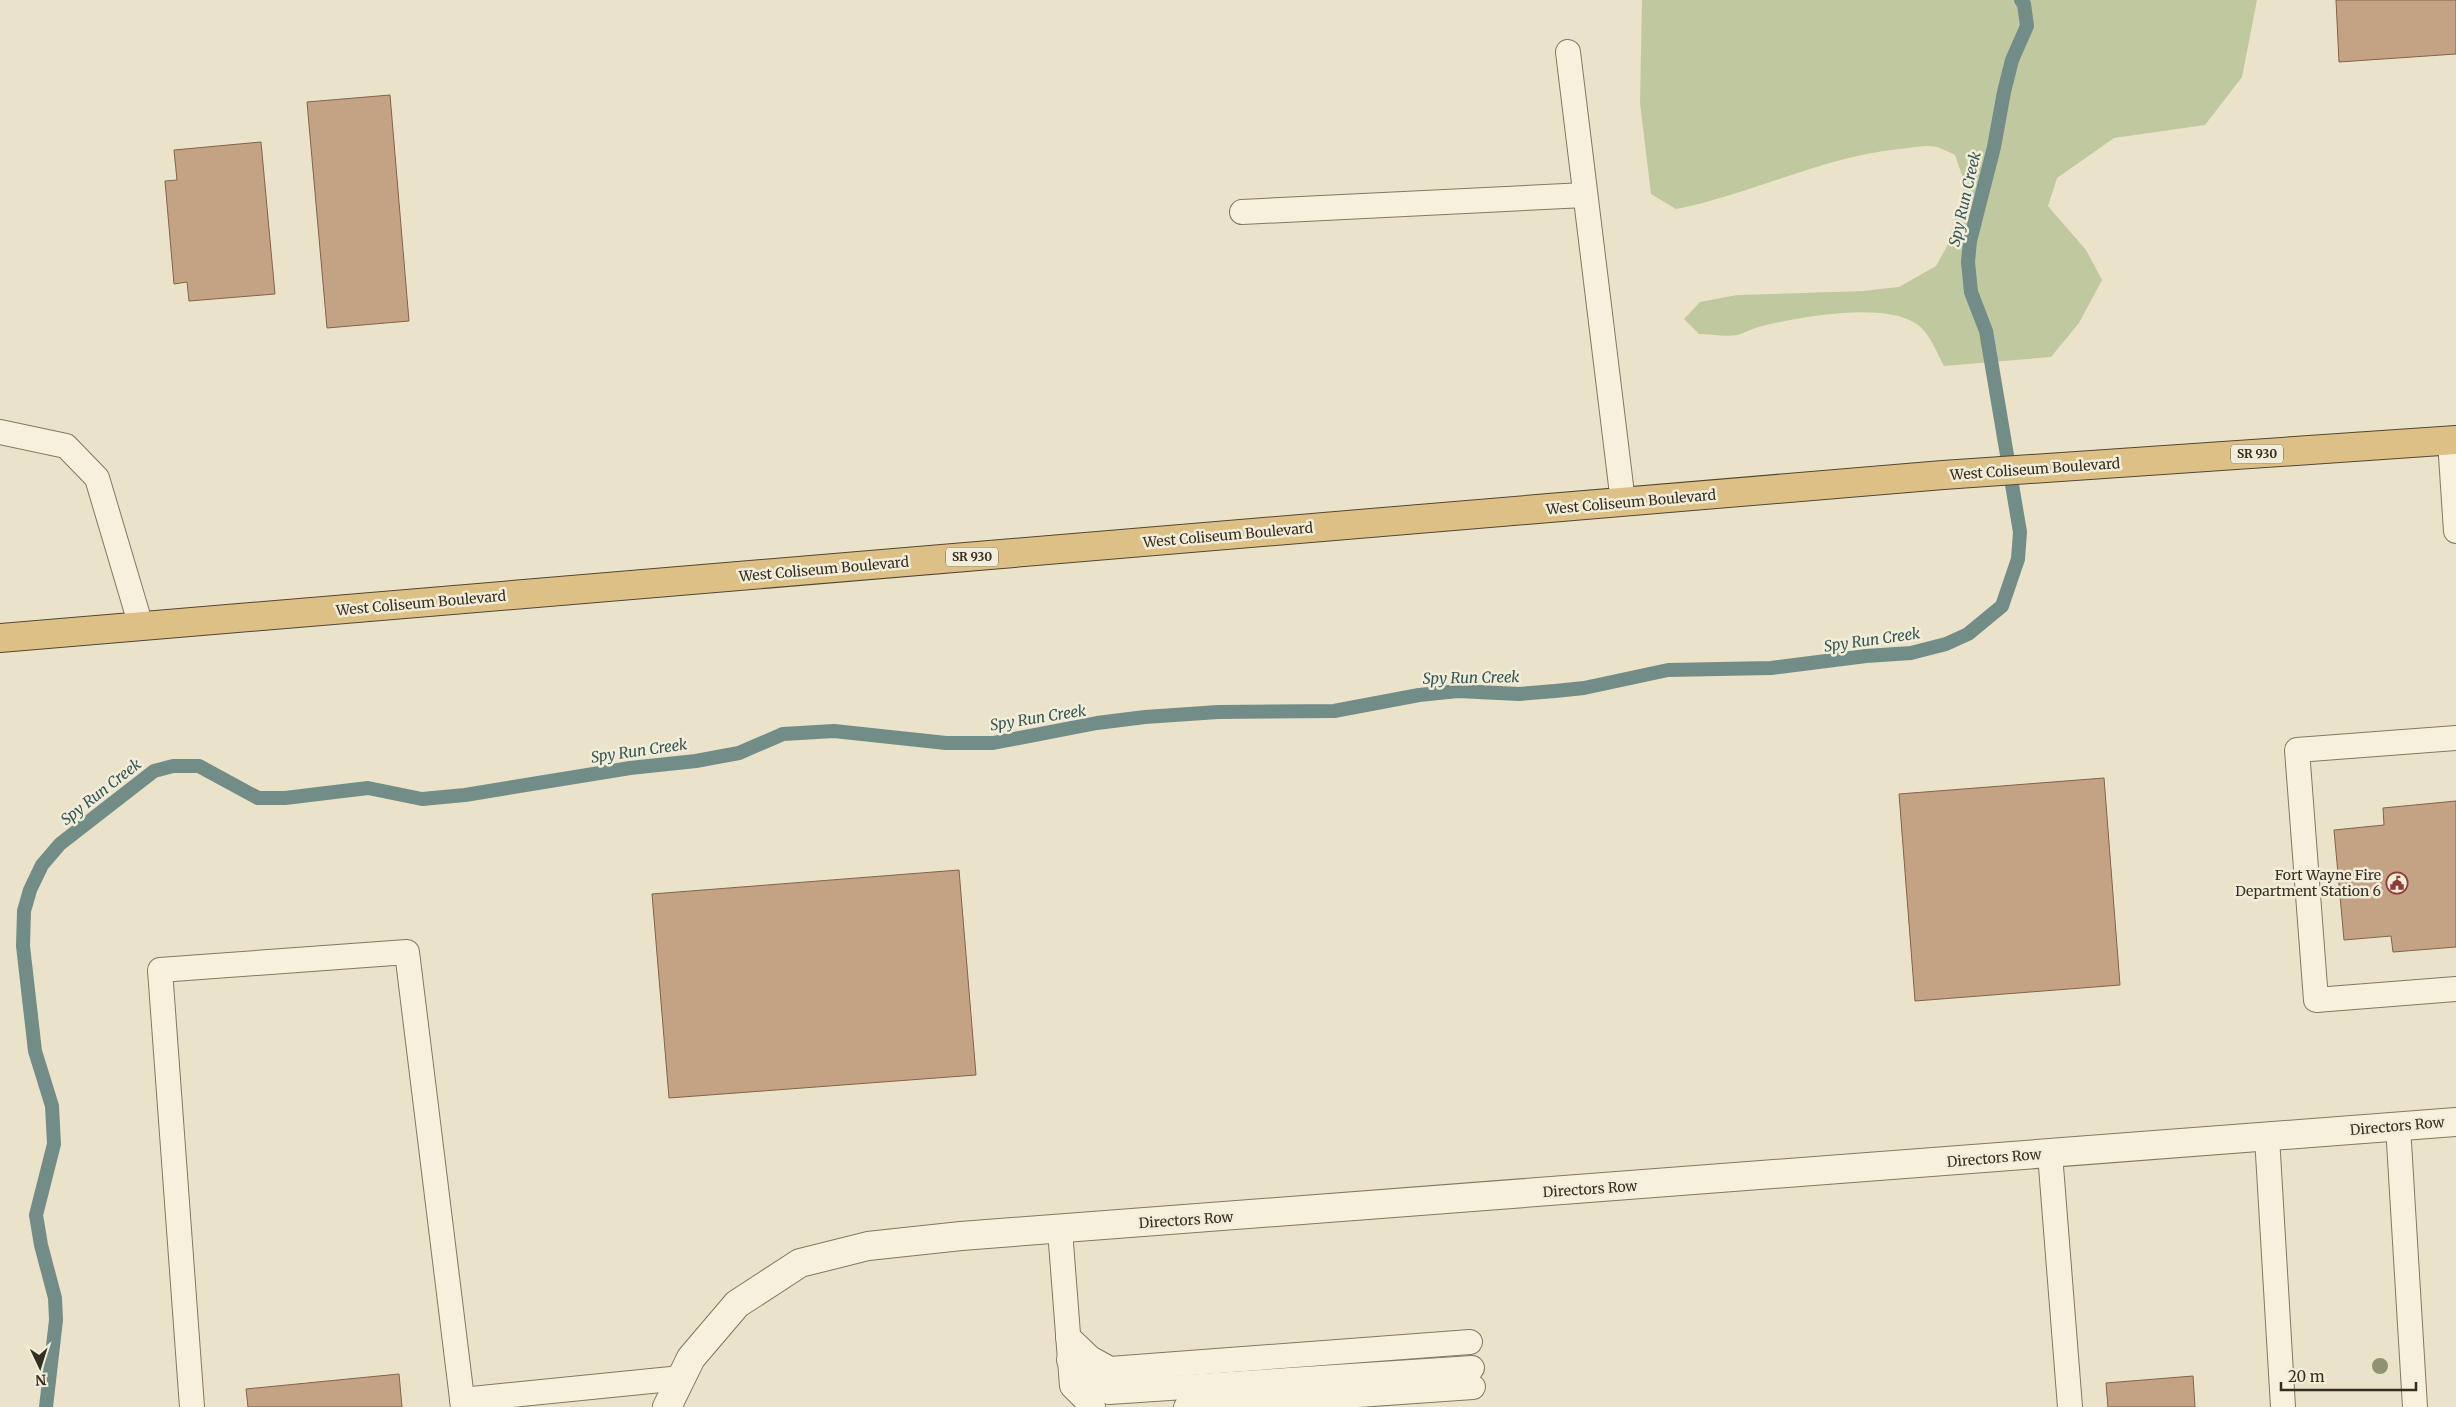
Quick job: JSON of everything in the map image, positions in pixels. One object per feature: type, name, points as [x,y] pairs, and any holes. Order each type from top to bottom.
[{"type":"highway","name":"West Coliseum Boulevard","points":[[0,638],[1943,475],[2453,440]]},
{"type":"street","name":"Directors Row","points":[[667,1407],[690,1358],[737,1304],[800,1264],[868,1246],[2456,1122]]},
{"type":"lane","points":[[1568,52],[1624,502]]},
{"type":"lane","points":[[1242,212],[1586,195]]},
{"type":"lane","points":[[0,432],[66,446],[97,478],[141,626]]},
{"type":"lane","points":[[2453,440],[2456,531]]},
{"type":"lane","points":[[2456,738],[2297,750],[2316,1000],[2456,989]]},
{"type":"lane","points":[[192,1407],[160,970],[406,952],[462,1403],[681,1378]]},
{"type":"lane","points":[[2398,1126],[2415,1407]]},
{"type":"lane","points":[[2267,1137],[2283,1407]]},
{"type":"lane","points":[[2050,1154],[2070,1407]]},
{"type":"lane","points":[[1060,1230],[1069,1348],[1078,1402]]},
{"type":"lane","points":[[1069,1348],[1110,1370],[1470,1342]]},
{"type":"lane","points":[[1069,1348],[1093,1383],[1109,1392],[1473,1378],[1186,1407]]},
{"type":"green space","points":[[1642,0],[2257,0],[2242,77],[2205,125],[2114,138],[2057,178],[2048,206],[2086,250],[2102,280],[2079,323],[2051,357],[1944,366],[1932,343],[1920,327],[1900,317],[1882,313],[1840,313],[1797,319],[1762,326],[1737,335],[1728,336],[1699,334],[1684,319],[1700,302],[1737,295],[1863,291],[1899,287],[1936,266],[1947,246],[1965,184],[1955,155],[1937,147],[1923,146],[1870,153],[1842,160],[1676,209],[1651,194],[1640,103]]},
{"type":"building","points":[[2336,0],[2456,0],[2456,54],[2339,62]]},
{"type":"building","points":[[390,95],[409,321],[327,328],[307,102]]},
{"type":"building","points":[[261,142],[275,294],[189,301],[187,282],[174,284],[165,181],[177,180],[174,150]]},
{"type":"building","points":[[2104,778],[2120,985],[1915,1001],[1899,794]]},
{"type":"building","name":"Fort Wayne Fire Department Station 6","points":[[2456,801],[2456,947],[2393,952],[2391,936],[2344,940],[2334,830],[2384,825],[2383,808]]},
{"type":"building","points":[[959,870],[976,1075],[669,1098],[652,894]]},
{"type":"building","points":[[399,1374],[402,1407],[248,1407],[246,1389]]},
{"type":"building","points":[[2193,1376],[2195,1407],[2108,1407],[2106,1383]]},
{"type":"waterway","name":"Spy Run Creek","points":[[46,1407],[56,1320],[55,1298],[41,1245],[36,1215],[54,1144],[52,1106],[35,1051],[23,946],[24,911],[30,890],[42,865],[60,844],[154,771],[173,766],[199,766],[258,798],[285,798],[368,788],[422,799],[465,795],[630,768],[696,761],[739,753],[783,734],[834,731],[946,743],[993,743],[1097,723],[1145,717],[1218,712],[1334,711],[1419,695],[1458,691],[1519,694],[1555,691],[1584,688],[1668,670],[1771,668],[1866,656],[1911,653],[1946,644],[1968,634],[2002,606],[2018,559],[2020,532],[1986,331],[1971,292],[1968,262],[1970,241],[1994,147],[2004,92],[2012,60],[2027,26],[2024,4],[2021,0]]},
{"type":"place","name":"Fort Wayne Fire Department Station 6","points":[[2397,883]]}]
